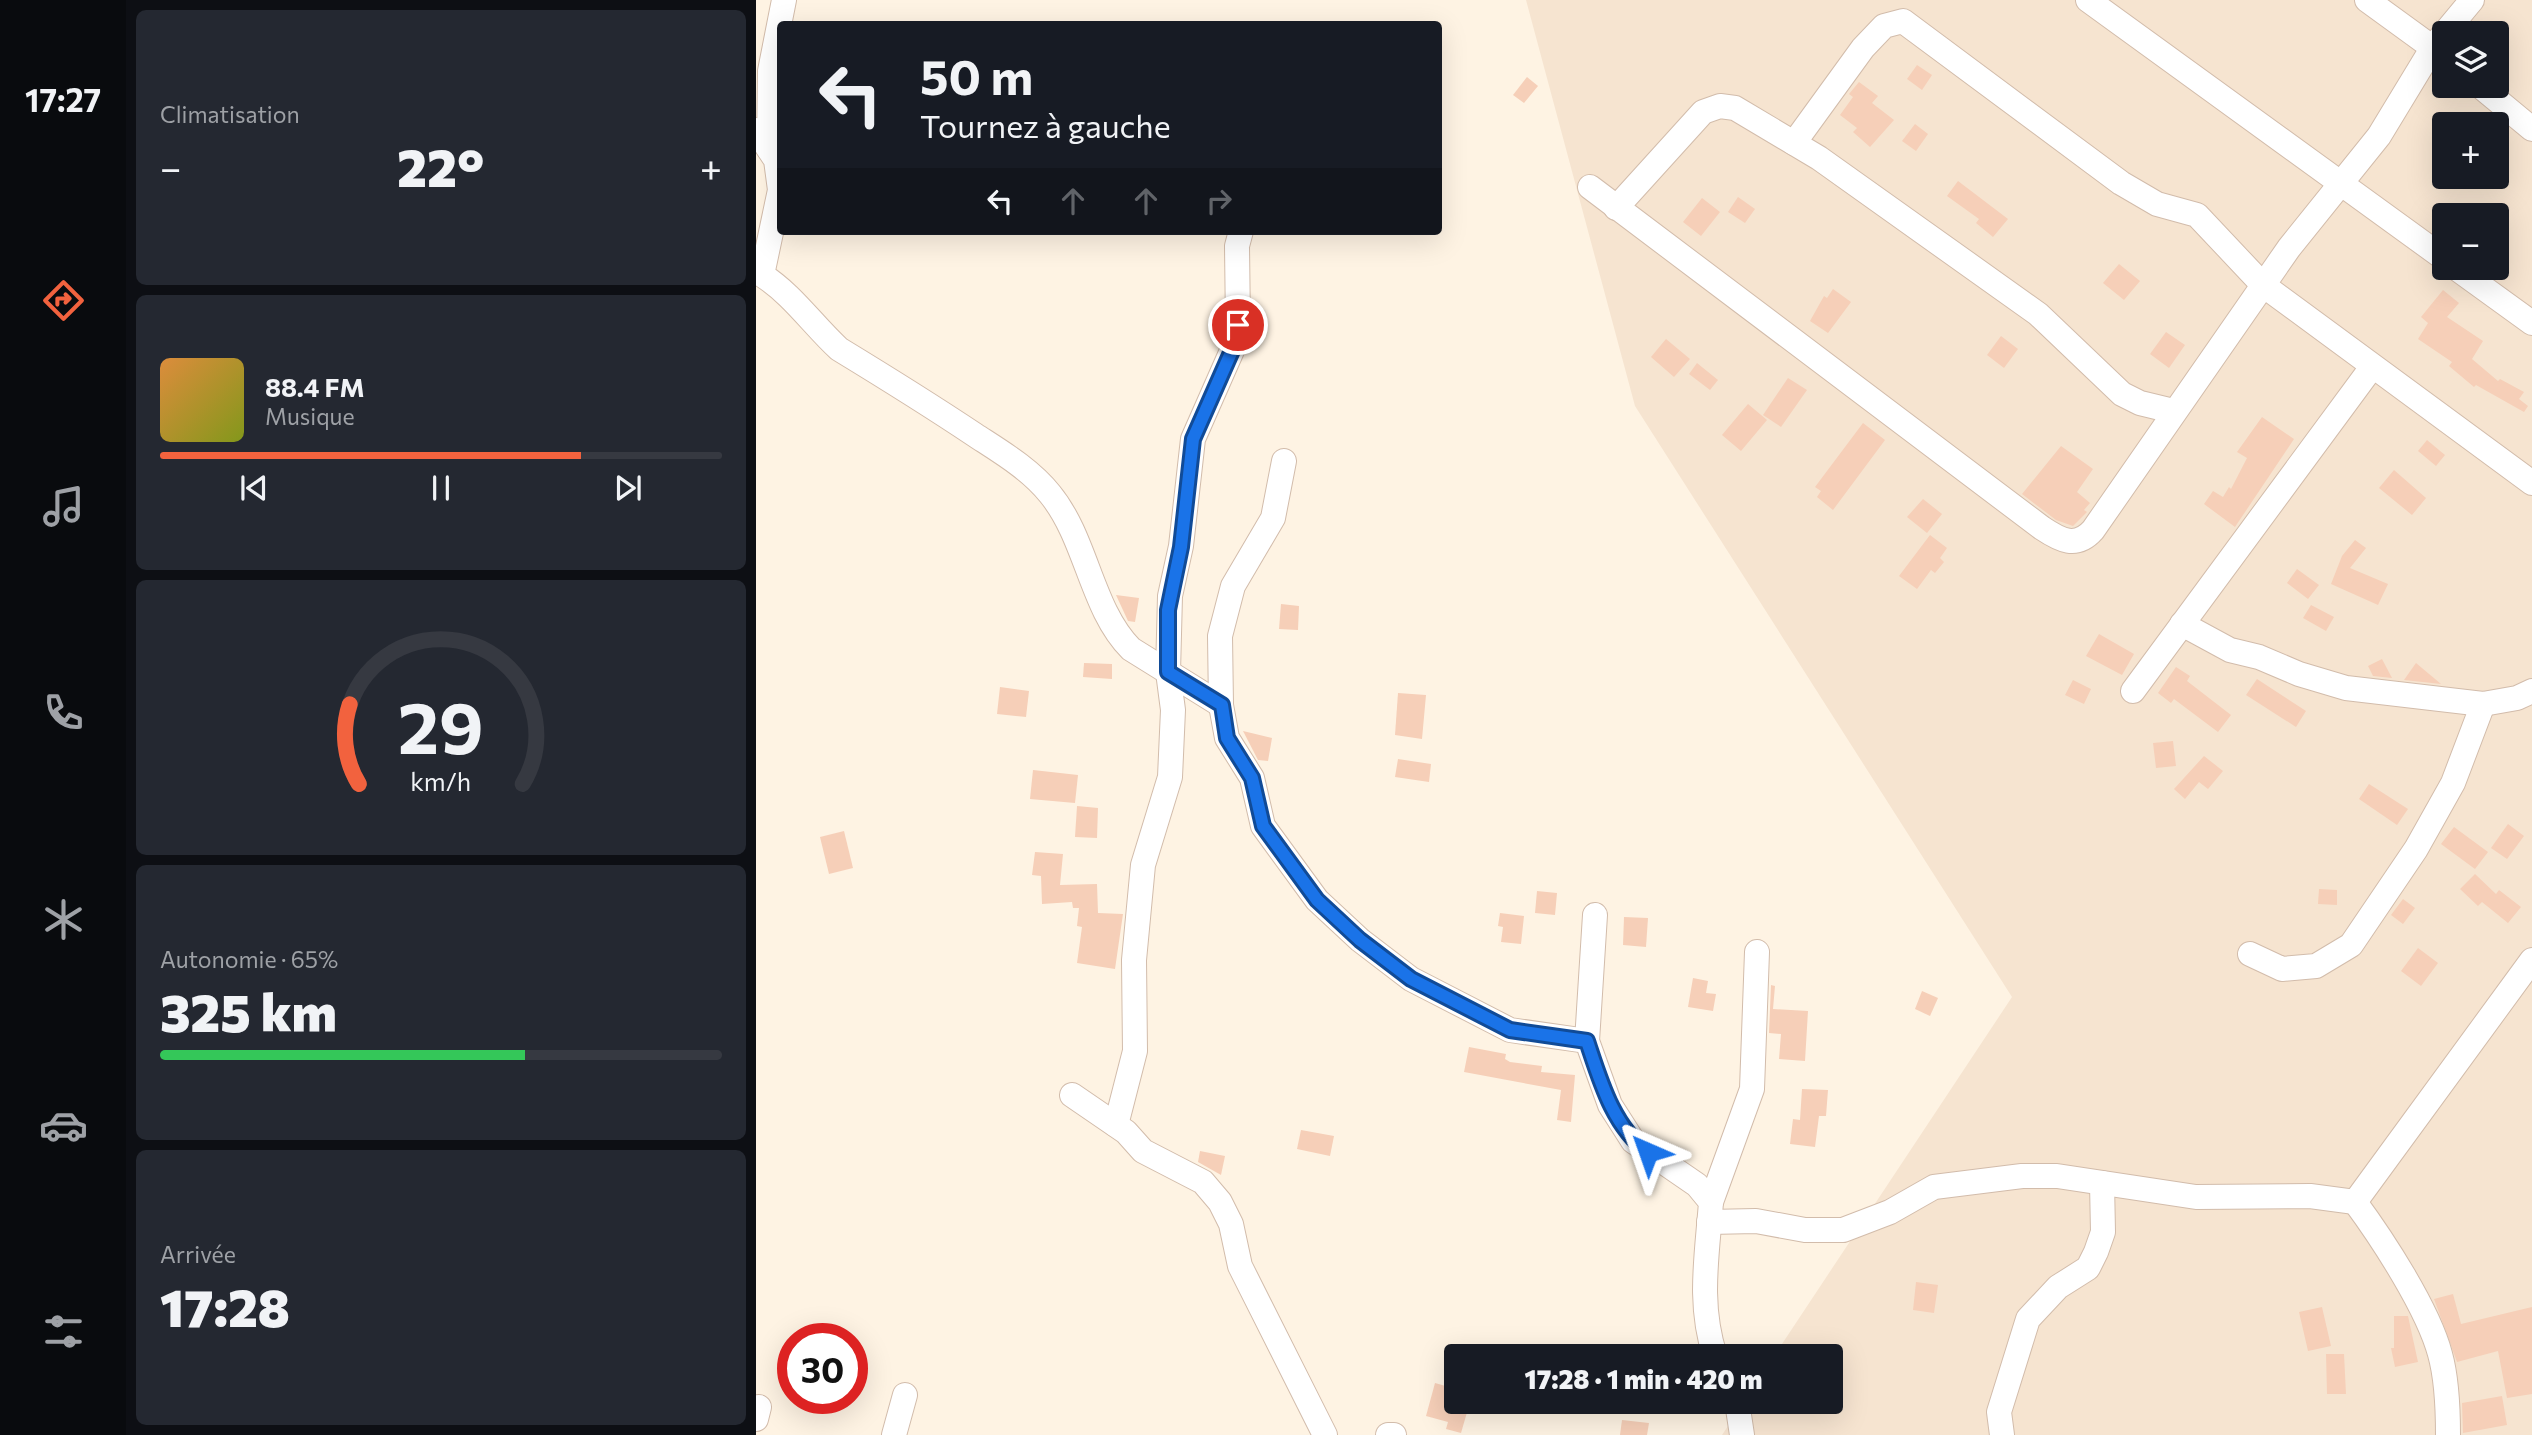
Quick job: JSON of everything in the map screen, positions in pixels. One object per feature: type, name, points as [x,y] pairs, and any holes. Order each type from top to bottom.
[{"type":"street","points":[[780,21],[784,0]]},
{"type":"street","points":[[2088,0],[2432,250]]},
{"type":"street","points":[[2367,0],[2432,47]]},
{"type":"street","points":[[2459,21],[2472,0]]},
{"type":"street","points":[[1794,143],[1863,48],[1884,26],[1903,21],[2120,183],[2157,204],[2197,215],[2263,285],[2532,483]]},
{"type":"street","points":[[777,36],[762,140],[776,160],[777,168]]},
{"type":"street","points":[[1590,187],[1860,394],[2061,540],[2085,539],[2289,248],[2342,185],[2432,62]]},
{"type":"street","points":[[2495,98],[2532,129]]},
{"type":"street","points":[[1616,208],[1703,112],[1720,106],[1735,107],[1794,143],[2038,314],[2122,394],[2140,403],[2173,411]]},
{"type":"street","points":[[777,204],[762,275],[788,292],[815,327],[839,349],[1020,464],[1051,494],[1081,546],[1111,624],[1120,639],[1131,649],[1222,705]]},
{"type":"street","points":[[1116,1125],[1135,1051],[1134,960],[1143,865],[1170,778],[1173,710],[1168,672],[1168,610],[1181,547],[1193,439],[1234,346],[1238,325],[1237,246],[1240,235]]},
{"type":"street","points":[[2473,280],[2532,323]]},
{"type":"street","points":[[2133,691],[2372,367]]},
{"type":"street","points":[[1284,461],[1273,518],[1233,586],[1220,636],[1222,705],[1227,738],[1252,778],[1263,826],[1317,900],[1360,940],[1411,979],[1510,1030],[1587,1041]]},
{"type":"street","points":[[2182,624],[2230,650],[2259,657],[2299,674],[2346,688],[2483,704],[2517,698],[2532,691]]},
{"type":"street","points":[[2250,954],[2282,969],[2316,966],[2351,945],[2416,849],[2453,783],[2483,704]]},
{"type":"street","points":[[1595,915],[1587,1041],[1610,1105],[1633,1142],[1697,1185],[1710,1212]]},
{"type":"street","points":[[1711,1344],[1705,1325],[1704,1280],[1710,1212],[1752,1089],[1757,952]]},
{"type":"street","points":[[2355,1202],[2532,960]]},
{"type":"street","points":[[1072,1095],[1116,1125],[1143,1152],[1203,1182],[1220,1202],[1231,1224],[1240,1266],[1325,1435]]},
{"type":"street","points":[[1710,1212],[1805,1230],[1843,1230],[1889,1212],[1934,1187],[2022,1176],[2057,1176],[2196,1197],[2310,1196],[2355,1202],[2377,1232],[2416,1300],[2440,1354],[2448,1435]]},
{"type":"street","points":[[2002,1435],[1999,1412],[2028,1319],[2058,1287],[2088,1268],[2096,1252],[2103,1232],[2102,1183]]},
{"type":"street","points":[[894,1435],[905,1395]]},
{"type":"street","points":[[1739,1414],[1742,1435]]},
{"type":"street","points":[[1388,1435],[1394,1435]]},
{"type":"shaded area","points":[[1526,0],[2532,0],[2532,1435],[1722,1435],[1736,1414],[1843,1414],[1843,1344],[1782,1344],[2012,997],[1635,406]]},
{"type":"building","points":[[1917,65],[1932,75],[1922,90],[1907,79]]},
{"type":"building","points":[[1527,77],[1538,86],[1524,103],[1513,95]]},
{"type":"building","points":[[1859,82],[1878,96],[1872,103],[1894,120],[1870,147],[1853,132],[1857,128],[1840,115],[1853,97],[1849,94]]},
{"type":"building","points":[[1915,124],[1928,134],[1916,151],[1902,141]]},
{"type":"building","points":[[1958,181],[2008,219],[1993,237],[1976,223],[1979,219],[1947,196]]},
{"type":"building","points":[[1738,197],[1755,209],[1745,223],[1728,212]]},
{"type":"building","points":[[1702,198],[1720,212],[1701,236],[1683,222]]},
{"type":"building","points":[[2119,264],[2140,281],[2124,300],[2103,283]]},
{"type":"building","points":[[1833,289],[1851,302],[1828,333],[1810,321],[1824,296],[1827,298]]},
{"type":"building","points":[[2443,290],[2459,303],[2447,317],[2483,341],[2472,359],[2498,381],[2500,379],[2524,392],[2519,399],[2528,406],[2524,412],[2476,385],[2474,387],[2449,366],[2452,362],[2418,339],[2428,323],[2421,317]]},
{"type":"building","points":[[2166,332],[2185,345],[2169,368],[2150,354]]},
{"type":"building","points":[[2001,336],[2018,349],[2004,368],[1987,355]]},
{"type":"building","points":[[1666,339],[1690,359],[1674,377],[1651,357]]},
{"type":"building","points":[[1697,363],[1718,380],[1710,390],[1689,374]]},
{"type":"building","points":[[1788,378],[1807,390],[1781,427],[1763,415]]},
{"type":"building","points":[[1748,404],[1767,420],[1741,451],[1722,435]]},
{"type":"building","points":[[2262,417],[2294,439],[2235,527],[2204,504],[2213,491],[2223,497],[2229,487],[2231,489],[2247,458],[2237,452]]},
{"type":"building","points":[[1863,423],[1885,440],[1833,510],[1817,497],[1821,491],[1815,487]]},
{"type":"building","points":[[2427,440],[2445,455],[2436,466],[2418,451]]},
{"type":"building","points":[[2061,446],[2093,469],[2077,492],[2090,503],[2084,510],[2087,512],[2073,526],[2056,520],[2022,494]]},
{"type":"building","points":[[2394,470],[2426,498],[2412,515],[2379,488]]},
{"type":"building","points":[[1923,499],[1942,514],[1927,533],[1907,517]]},
{"type":"building","points":[[1930,535],[1947,548],[1940,558],[1944,562],[1935,573],[1931,570],[1917,589],[1899,576]]},
{"type":"building","points":[[2355,540],[2366,548],[2350,568],[2388,584],[2378,605],[2331,584],[2342,556]]},
{"type":"building","points":[[2297,569],[2319,585],[2308,599],[2287,583]]},
{"type":"building","points":[[1116,595],[1139,598],[1135,622],[1128,621]]},
{"type":"building","points":[[1281,604],[1299,606],[1298,630],[1279,629]]},
{"type":"building","points":[[2311,605],[2334,617],[2326,631],[2303,618]]},
{"type":"building","points":[[2099,634],[2134,654],[2122,675],[2086,656]]},
{"type":"building","points":[[2382,659],[2392,678],[2373,676],[2368,666]]},
{"type":"building","points":[[1084,663],[1112,664],[1112,679],[1083,677]]},
{"type":"building","points":[[2416,663],[2441,684],[2404,680]]},
{"type":"building","points":[[2176,667],[2190,676],[2187,681],[2231,715],[2218,732],[2174,699],[2171,703],[2158,693]]},
{"type":"building","points":[[2257,679],[2306,711],[2296,727],[2246,695]]},
{"type":"building","points":[[2073,680],[2091,689],[2084,704],[2065,695]]},
{"type":"building","points":[[1000,687],[1029,691],[1026,717],[997,714]]},
{"type":"building","points":[[1398,693],[1426,695],[1422,739],[1395,735]]},
{"type":"building","points":[[1243,731],[1272,738],[1268,761],[1258,760]]},
{"type":"building","points":[[2173,741],[2176,766],[2156,768],[2153,743]]},
{"type":"building","points":[[2204,756],[2223,771],[2208,789],[2199,782],[2185,799],[2174,789]]},
{"type":"building","points":[[1398,759],[1431,764],[1429,782],[1395,777]]},
{"type":"building","points":[[1033,770],[1078,775],[1075,803],[1030,799]]},
{"type":"building","points":[[2369,784],[2408,809],[2397,825],[2359,799]]},
{"type":"building","points":[[1077,806],[1098,808],[1097,838],[1075,837]]},
{"type":"building","points":[[2508,824],[2524,836],[2507,859],[2491,848]]},
{"type":"building","points":[[2454,827],[2488,852],[2475,869],[2441,844]]},
{"type":"building","points":[[844,831],[853,868],[829,874],[820,837]]},
{"type":"building","points":[[1035,852],[1063,854],[1060,885],[1097,884],[1098,913],[1123,914],[1115,969],[1077,963],[1082,927],[1077,926],[1079,908],[1073,908],[1072,902],[1042,904],[1041,876],[1032,875]]},
{"type":"building","points":[[2475,874],[2496,894],[2499,890],[2521,907],[2508,923],[2482,902],[2478,906],[2460,889]]},
{"type":"building","points":[[2319,889],[2337,890],[2337,905],[2318,904]]},
{"type":"building","points":[[1537,891],[1557,893],[1555,915],[1535,913]]},
{"type":"building","points":[[2403,899],[2415,908],[2403,924],[2391,915]]},
{"type":"building","points":[[1500,913],[1524,916],[1521,944],[1501,942],[1503,927],[1498,926]]},
{"type":"building","points":[[1624,917],[1648,918],[1646,947],[1623,945]]},
{"type":"building","points":[[2418,948],[2438,963],[2421,986],[2401,971]]},
{"type":"building","points":[[1693,978],[1708,981],[1706,993],[1716,994],[1713,1011],[1688,1007]]},
{"type":"building","points":[[1771,985],[1775,986],[1773,1009],[1808,1011],[1805,1061],[1779,1059],[1781,1034],[1769,1033]]},
{"type":"building","points":[[1922,991],[1938,998],[1930,1016],[1915,1009]]},
{"type":"building","points":[[1469,1047],[1506,1054],[1505,1059],[1510,1062],[1542,1066],[1541,1072],[1575,1075],[1571,1122],[1557,1120],[1561,1090],[1464,1072]]},
{"type":"building","points":[[1802,1089],[1828,1090],[1826,1116],[1819,1116],[1815,1147],[1790,1144],[1793,1119],[1800,1120]]},
{"type":"building","points":[[1301,1130],[1334,1136],[1330,1156],[1297,1149]]},
{"type":"building","points":[[1200,1151],[1225,1156],[1221,1175],[1198,1162]]},
{"type":"building","points":[[1916,1282],[1938,1285],[1934,1313],[1913,1310]]},
{"type":"building","points":[[2453,1294],[2461,1324],[2532,1307],[2532,1394],[2507,1398],[2498,1351],[2457,1362],[2434,1299]]},
{"type":"building","points":[[2322,1307],[2331,1346],[2308,1351],[2299,1312]]},
{"type":"building","points":[[2394,1316],[2408,1316],[2418,1362],[2395,1367],[2391,1348],[2394,1348]]},
{"type":"building","points":[[2326,1354],[2344,1354],[2346,1394],[2327,1394]]},
{"type":"building","points":[[1435,1383],[1444,1386],[1444,1414],[1467,1414],[1461,1433],[1446,1429],[1448,1422],[1426,1416]]},
{"type":"building","points":[[2502,1396],[2507,1425],[2463,1433],[2462,1403]]},
{"type":"building","points":[[1622,1420],[1649,1423],[1647,1435],[1620,1435]]},
{"type":"route","points":[[1238,325],[1234,346],[1193,439],[1181,547],[1168,610],[1168,672],[1222,705],[1227,738],[1236,758],[1252,778],[1263,826],[1317,900],[1360,940],[1411,979],[1471,1012],[1510,1030],[1587,1041],[1610,1105],[1633,1142],[1648,1152]]}]
